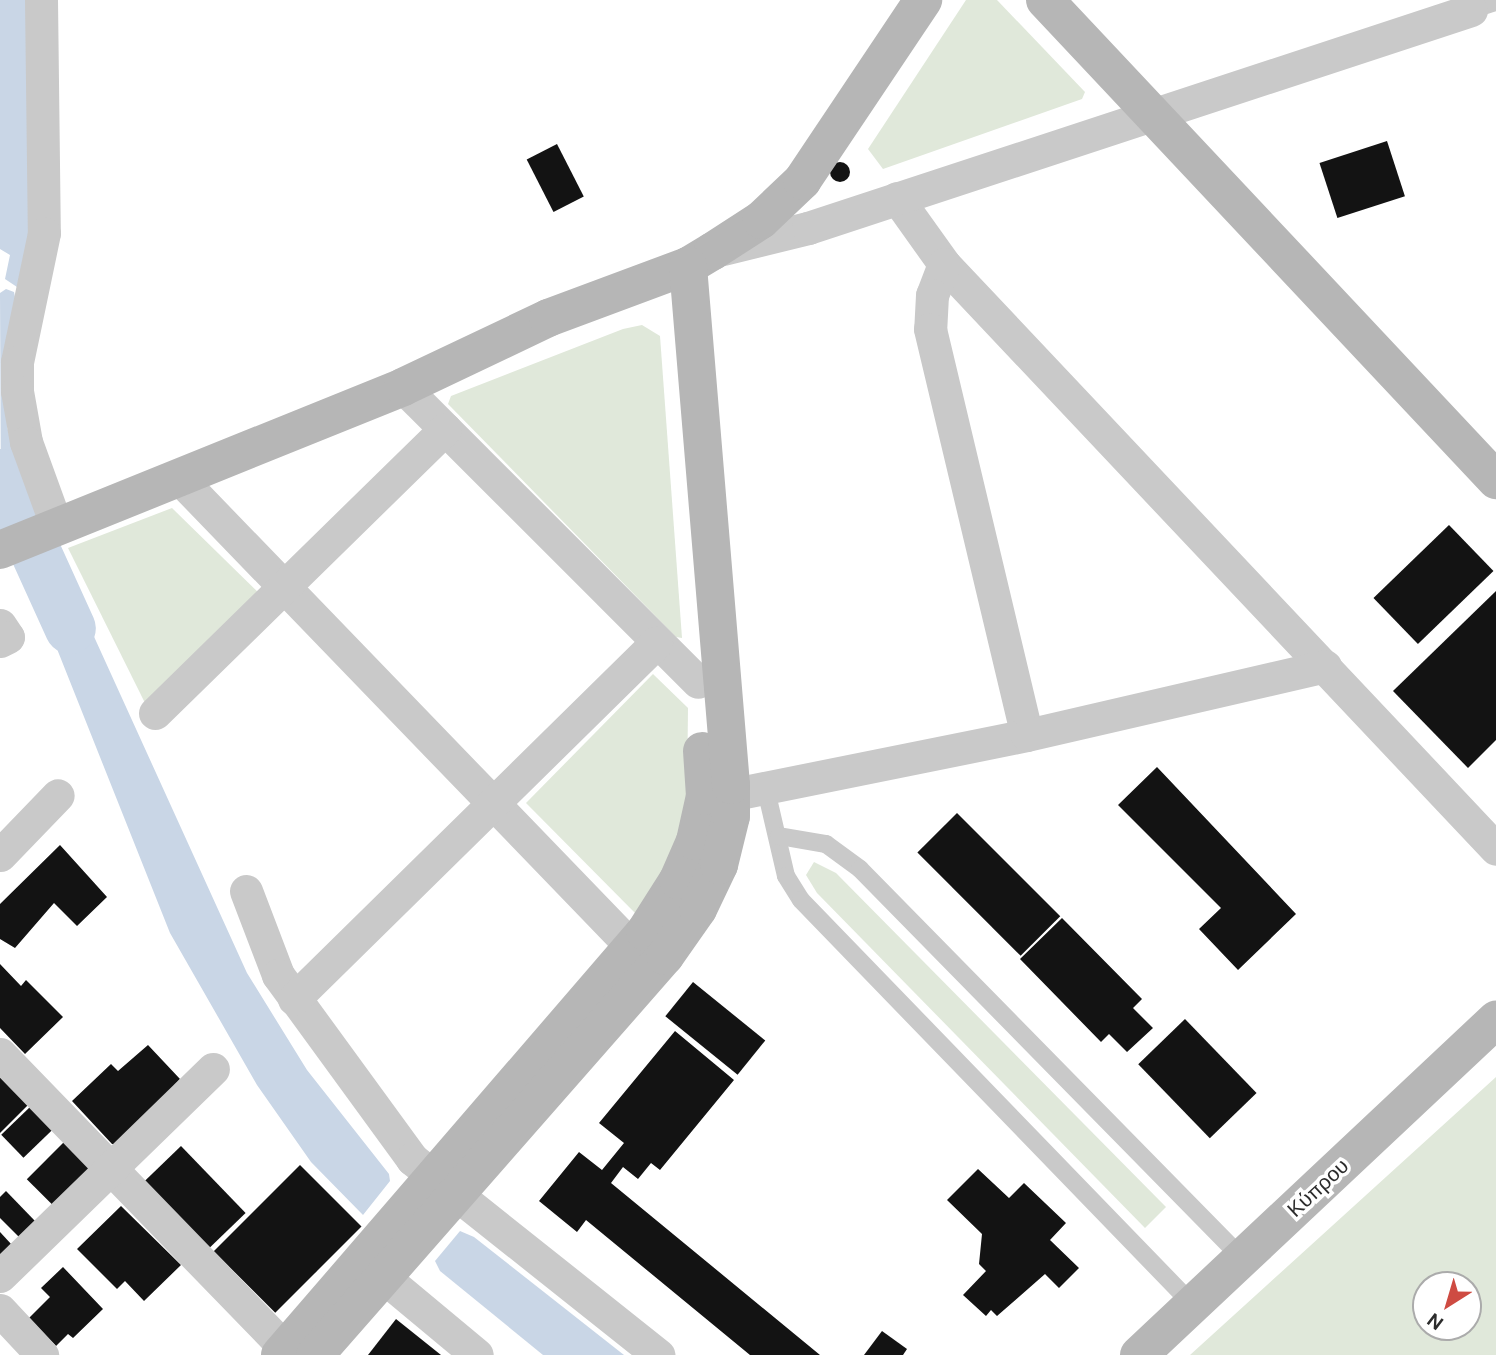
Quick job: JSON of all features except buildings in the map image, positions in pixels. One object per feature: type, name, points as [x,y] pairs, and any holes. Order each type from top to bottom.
[{"type":"street","points":[[41,0],[44,233],[17,362],[17,391],[26,442],[57,527]]},
{"type":"street","points":[[733,795],[698,682],[672,309],[689,264],[761,220],[802,181],[923,0]]},
{"type":"street","points":[[1045,0],[1496,480]]},
{"type":"street","points":[[0,550],[403,387],[548,318],[689,264],[808,228],[1483,6]]},
{"type":"street","points":[[897,198],[944,264],[1496,849]]},
{"type":"street","points":[[444,1184],[653,971],[690,921],[721,858],[730,825],[733,795],[689,264]]},
{"type":"street","points":[[944,264],[932,295],[930,329],[1027,734]]},
{"type":"street","points":[[403,387],[656,643],[698,682]]},
{"type":"street","points":[[155,713],[445,429]]},
{"type":"street","points":[[179,478],[632,947]]},
{"type":"street","points":[[0,625],[8,637],[0,641]]},
{"type":"street","points":[[294,999],[656,643]]},
{"type":"street","points":[[0,1054],[293,1353],[374,1268],[632,947],[678,880],[695,842],[733,795],[1027,734],[1325,666]]},
{"type":"street","points":[[0,855],[58,795]]},
{"type":"street","points":[[246,891],[278,975],[396,1139],[444,1184],[658,1355]]},
{"type":"street","name":"Κύπρου","points":[[1139,1355],[1496,1020]]},
{"type":"street","points":[[0,1276],[213,1069]]},
{"type":"street","points":[[374,1268],[477,1355]]},
{"type":"street","points":[[0,1310],[42,1355]]},
{"type":"lane","points":[[733,795],[779,836],[826,845],[860,869],[1242,1258]]},
{"type":"lane","points":[[779,836],[786,876],[807,906],[1193,1305]]},
{"type":"shaded area","points":[[966,0],[997,0],[1085,92],[1082,99],[883,169],[868,149]]},
{"type":"shaded area","points":[[642,325],[660,336],[682,638],[676,637],[448,404],[451,396],[623,329]]},
{"type":"shaded area","points":[[172,508],[262,596],[146,705],[68,548]]},
{"type":"shaded area","points":[[653,674],[688,708],[687,792],[682,840],[638,916],[526,803]]},
{"type":"shaded area","points":[[814,862],[836,873],[1166,1207],[1145,1228],[817,893],[806,875]]},
{"type":"shaded area","points":[[1496,1077],[1496,1355],[1190,1355]]},
{"type":"water","points":[[0,0],[30,0],[30,238],[17,287],[5,279],[10,255],[0,249]]},
{"type":"water","points":[[6,289],[14,292],[16,302],[7,426],[27,510],[1,520],[0,293]]},
{"type":"water","points":[[51,560],[81,608],[247,973],[307,1070],[389,1174],[390,1181],[363,1215],[311,1162],[257,1085],[170,933],[26,571]]},
{"type":"water","points":[[460,1231],[474,1237],[624,1355],[543,1355],[440,1271],[435,1261]]},
{"type":"waterway","points":[[0,474],[70,628]]}]
